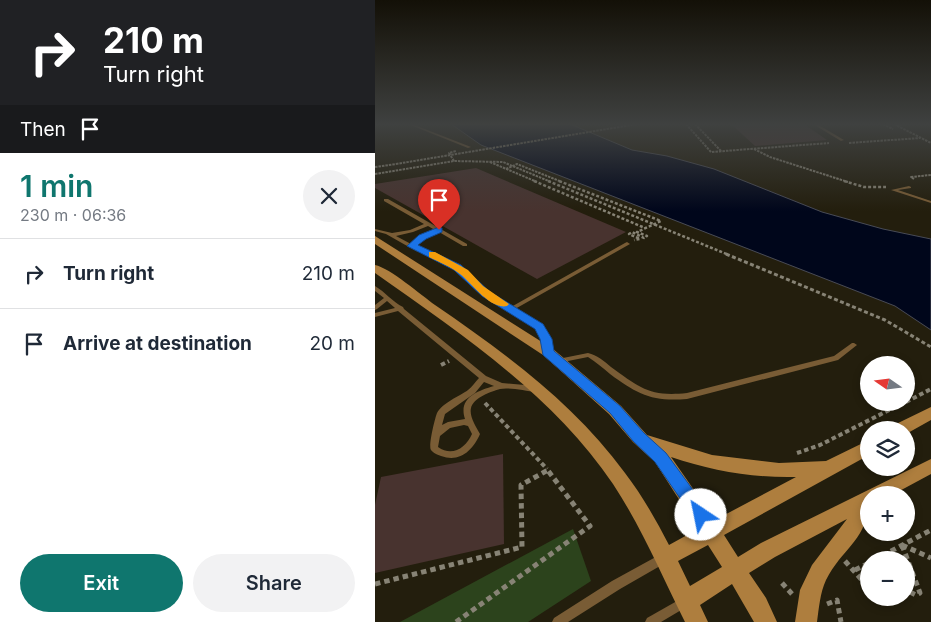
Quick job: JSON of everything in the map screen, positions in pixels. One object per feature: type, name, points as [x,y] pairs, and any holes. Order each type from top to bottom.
[{"type":"street","points":[[375,239],[512,327],[553,357],[615,410],[665,464],[712,531],[766,622]]},
{"type":"street","points":[[375,268],[481,344],[536,389],[575,427],[618,477],[636,504],[697,622]]},
{"type":"street","points":[[915,422],[931,413]]},
{"type":"street","points":[[639,437],[688,456],[744,468],[801,470],[831,467]]},
{"type":"street","points":[[665,558],[860,452]]},
{"type":"street","points":[[892,486],[931,466]]},
{"type":"street","points":[[686,601],[768,550],[860,503]]},
{"type":"street","points":[[806,622],[811,590],[819,572],[854,527],[860,515]]},
{"type":"lane","points":[[909,187],[893,190],[931,202]]},
{"type":"lane","points":[[386,200],[465,245]]},
{"type":"lane","points":[[392,235],[411,231],[428,224]]},
{"type":"lane","points":[[375,230],[392,235],[458,268],[479,288],[539,327],[553,357],[592,356],[638,391],[653,397],[671,398],[687,396],[836,358],[854,345]]},
{"type":"lane","points":[[412,246],[423,237],[439,230]]},
{"type":"lane","points":[[511,308],[627,244]]},
{"type":"lane","points":[[375,288],[483,378],[501,386],[536,389]]},
{"type":"lane","points":[[375,308],[388,298]]},
{"type":"lane","points":[[375,315],[401,308]]},
{"type":"lane","points":[[483,378],[472,391],[441,413],[434,448],[439,452],[445,455],[463,452],[475,440],[477,434],[471,424],[467,411],[470,403],[477,396],[501,386]]},
{"type":"lane","points":[[463,397],[470,403]]},
{"type":"lane","points":[[436,436],[448,425],[464,422],[471,424]]},
{"type":"lane","points":[[558,622],[616,585],[665,558]]},
{"type":"lane","points":[[651,622],[686,601]]},
{"type":"path","points":[[449,153],[454,160]]},
{"type":"path","points":[[375,167],[462,153]]},
{"type":"path","points":[[762,153],[864,186],[888,187]]},
{"type":"path","points":[[375,174],[454,160],[503,162],[885,320],[931,347]]},
{"type":"path","points":[[487,161],[646,228]]},
{"type":"path","points":[[505,168],[517,164],[661,221],[637,232],[647,236],[644,238],[632,232],[629,234],[640,239],[636,241],[623,235],[620,236],[630,242],[627,244]]},
{"type":"path","points":[[516,173],[528,169]]},
{"type":"path","points":[[915,180],[911,177],[931,175]]},
{"type":"path","points":[[539,183],[552,178]]},
{"type":"path","points":[[551,188],[564,183]]},
{"type":"path","points":[[564,193],[577,188]]},
{"type":"path","points":[[583,202],[598,196]]},
{"type":"path","points":[[613,214],[626,207]]},
{"type":"path","points":[[915,397],[931,389]]},
{"type":"path","points":[[456,622],[590,526],[548,470],[508,425],[477,396]]},
{"type":"path","points":[[794,454],[820,445],[888,411]]},
{"type":"path","points":[[375,584],[522,547],[521,485],[548,470]]},
{"type":"path","points":[[891,551],[931,530]]},
{"type":"path","points":[[902,545],[931,558]]},
{"type":"path","points":[[902,545],[904,551]]},
{"type":"path","points":[[834,551],[860,576]]},
{"type":"path","points":[[855,570],[860,568]]},
{"type":"path","points":[[915,580],[920,593],[915,595]]},
{"type":"green space","points":[[573,529],[591,581],[528,622],[400,622]]},
{"type":"water","points":[[502,153],[650,153],[667,156],[714,169],[822,212],[883,229],[931,239],[931,330],[895,306]]},
{"type":"building","points":[[476,168],[626,232],[537,279],[375,188],[375,184]]},
{"type":"building","points":[[503,454],[504,544],[375,573],[375,505],[381,477]]},
{"type":"slow traffic","points":[[432,255],[439,257],[464,272],[486,294],[503,304]]},
{"type":"route","points":[[439,230],[416,241],[412,246],[439,257],[458,268],[469,276],[486,294],[539,327],[546,339],[548,352],[615,410],[639,437],[661,457],[701,515]]}]
